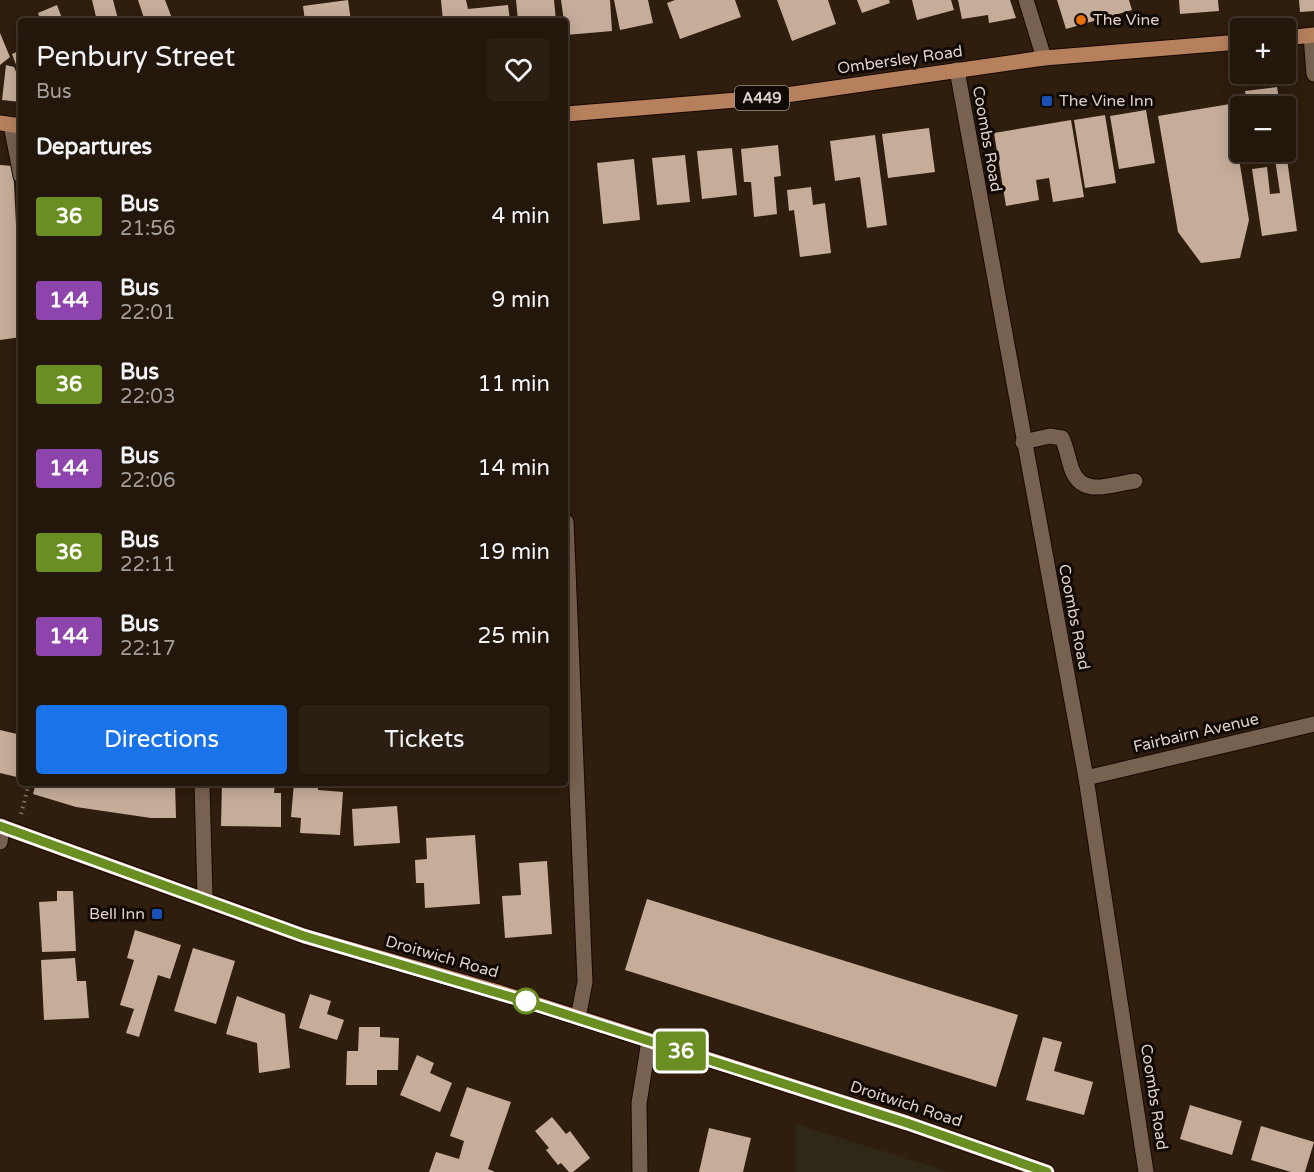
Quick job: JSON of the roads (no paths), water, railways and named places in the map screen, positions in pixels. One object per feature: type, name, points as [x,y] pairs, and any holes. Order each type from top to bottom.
[{"type":"main road","points":[[1296,37],[1313,36]]},
{"type":"main road","name":"Ombersley Road","points":[[568,114],[772,97],[1044,58],[1230,43]]},
{"type":"main road","name":"Droitwich Road","points":[[5,831],[206,898],[304,936],[578,1018],[907,1123],[1047,1172]]},
{"type":"street","points":[[1026,0],[1044,58]]},
{"type":"street","points":[[1313,36],[1314,74]]},
{"type":"street","name":"Coombs Road","points":[[957,70],[1023,442],[1086,777],[1146,1172]]},
{"type":"street","points":[[11,125],[18,161]]},
{"type":"street","points":[[1023,442],[1050,436],[1062,438],[1075,476],[1080,484],[1088,488],[1135,481]]},
{"type":"street","points":[[568,570],[585,982],[578,1018]]},
{"type":"street","name":"Fairbairn Avenue","points":[[1086,777],[1314,724]]},
{"type":"street","points":[[202,786],[206,898]]},
{"type":"street","points":[[640,1172],[639,1103],[649,1041]]},
{"type":"place","name":"The Vine","points":[[1081,20]]},
{"type":"place","name":"The Vine Inn","points":[[1047,101]]},
{"type":"place","name":"Bell Inn","points":[[157,914]]}]
